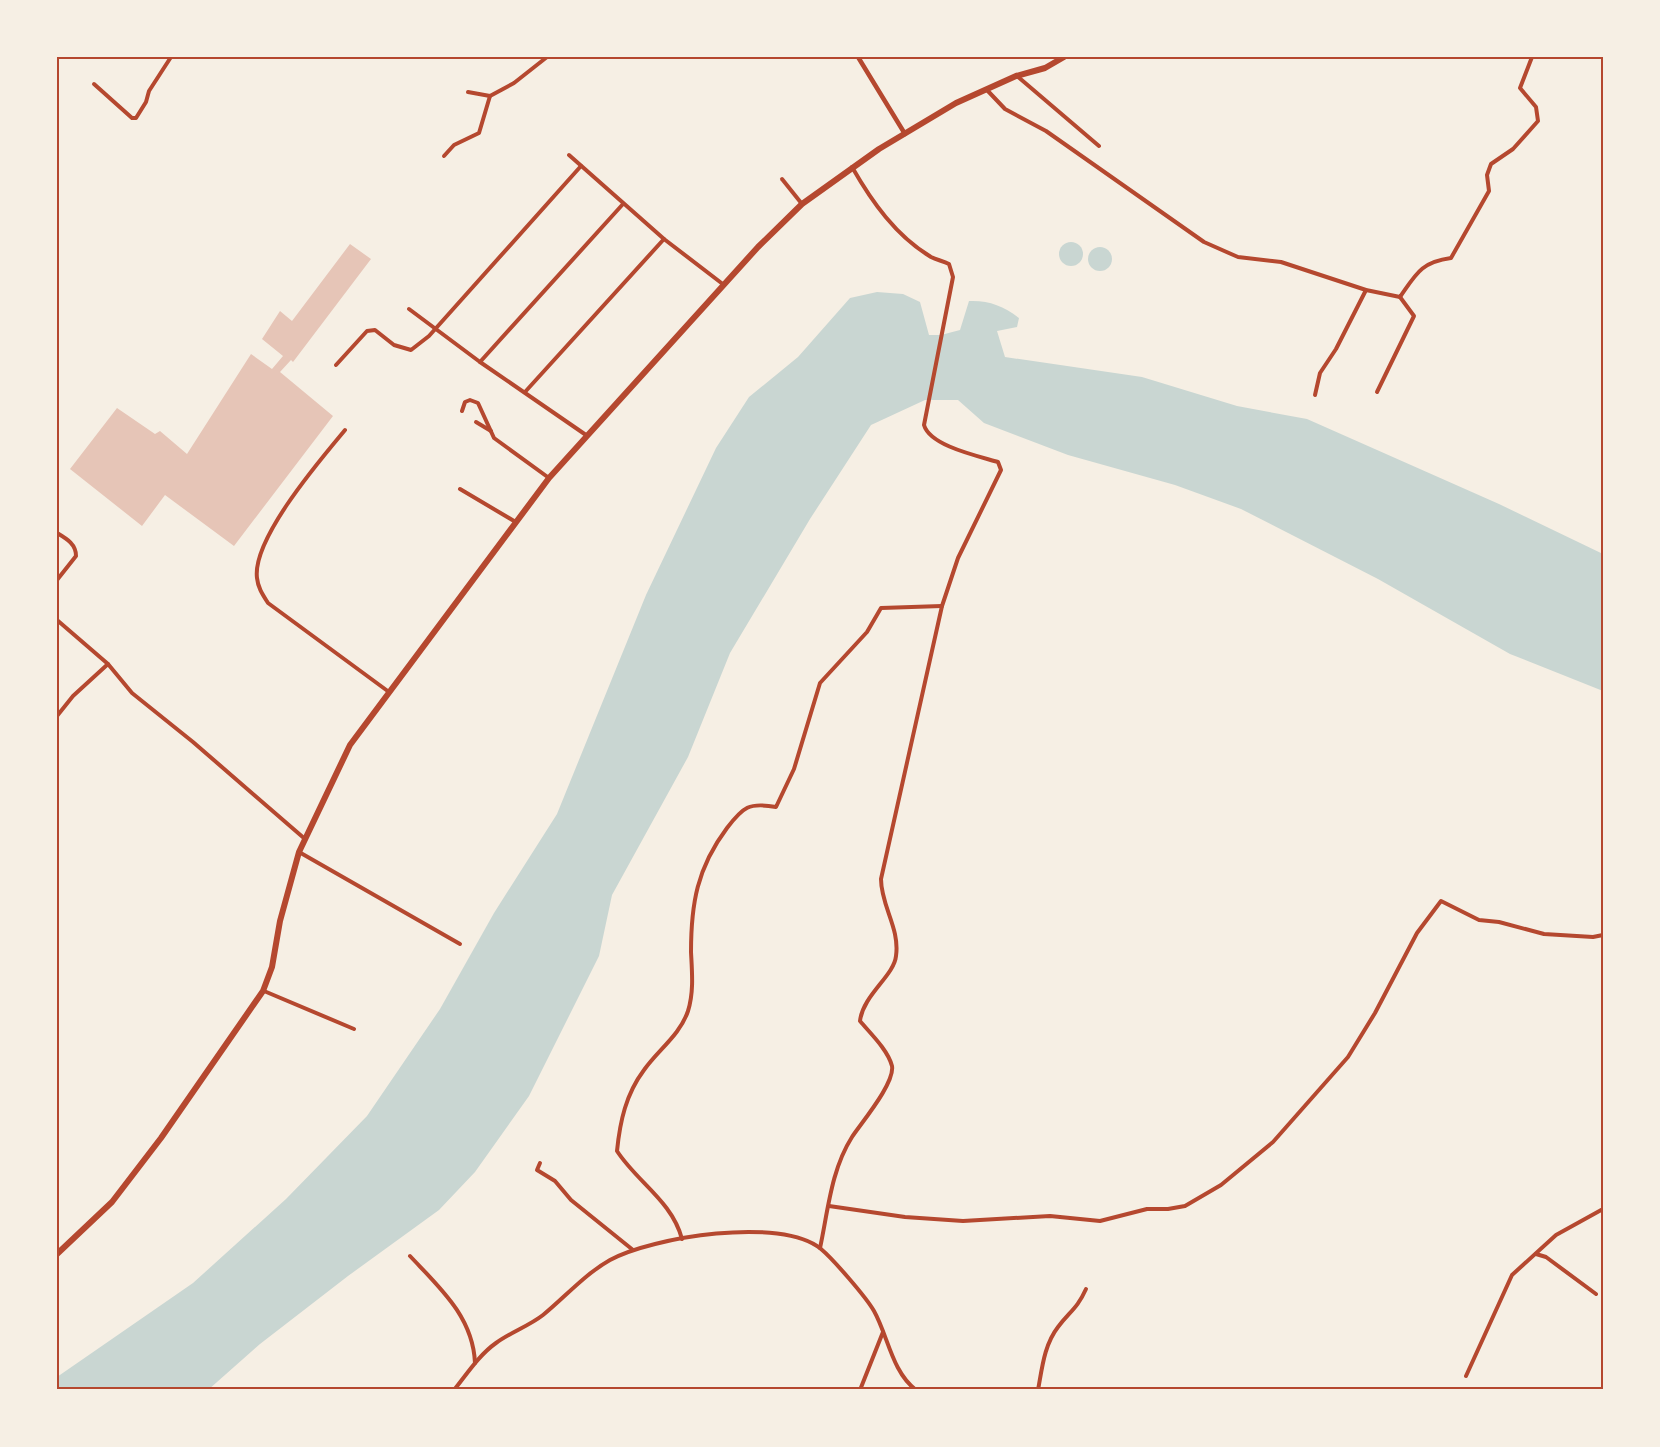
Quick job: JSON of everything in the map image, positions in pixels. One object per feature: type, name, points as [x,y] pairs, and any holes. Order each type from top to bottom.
[{"type":"main road","points":[[57,1254],[112,1202],[161,1138],[263,991],[272,967],[280,921],[299,852],[350,745],[514,521],[549,478],[724,285],[802,204],[852,167],[986,88],[1045,68],[1064,57]]},
{"type":"street","points":[[94,84],[132,118],[136,118],[146,102],[149,91],[171,57]]},
{"type":"street","points":[[468,92],[490,96],[514,83],[547,57]]},
{"type":"street","points":[[858,57],[905,134]]},
{"type":"street","points":[[1400,297],[1420,269],[1433,260],[1450,258],[1489,191],[1487,175],[1491,164],[1513,149],[1538,121],[1536,106],[1520,88],[1532,57]]},
{"type":"street","points":[[1016,76],[1099,146]]},
{"type":"street","points":[[986,88],[1005,109],[1046,131],[1204,242],[1238,257],[1281,262],[1366,290],[1400,297],[1414,316],[1377,392]]},
{"type":"street","points":[[444,156],[454,145],[479,133],[490,96]]},
{"type":"street","points":[[569,155],[664,239],[724,285]]},
{"type":"street","points":[[336,365],[367,331],[375,330],[394,345],[411,350],[435,328],[581,166]]},
{"type":"street","points":[[820,1248],[838,1164],[890,1081],[892,1067],[887,1055],[860,1021],[862,1009],[896,959],[896,934],[881,892],[881,879],[942,606],[958,558],[1001,470],[998,462],[934,440],[924,425],[952,277],[949,264],[933,258],[901,234],[884,216],[852,167]]},
{"type":"street","points":[[782,178],[802,204]]},
{"type":"street","points":[[480,362],[623,204]]},
{"type":"street","points":[[525,392],[664,239]]},
{"type":"street","points":[[1315,395],[1320,373],[1336,350],[1366,290]]},
{"type":"street","points":[[409,309],[480,362],[586,435]]},
{"type":"street","points":[[462,411],[465,402],[478,403],[494,438],[510,452],[549,478]]},
{"type":"street","points":[[476,422],[492,431]]},
{"type":"street","points":[[345,430],[307,475],[274,527],[258,563],[256,577],[259,589],[268,603],[389,692]]},
{"type":"street","points":[[460,489],[514,521]]},
{"type":"street","points":[[57,533],[76,549],[76,556],[57,580]]},
{"type":"street","points":[[682,1239],[656,1192],[623,1161],[617,1151],[622,1112],[643,1070],[680,1029],[687,1012],[692,993],[691,931],[697,882],[714,845],[740,810],[758,804],[776,807],[794,769],[820,683],[867,632],[881,608],[942,606]]},
{"type":"street","points":[[57,620],[108,664],[132,693],[193,742],[304,838]]},
{"type":"street","points":[[57,716],[74,696],[108,664]]},
{"type":"street","points":[[299,852],[460,944]]},
{"type":"street","points":[[829,1206],[904,1217],[963,1221],[1050,1215],[1100,1221],[1147,1209],[1185,1206],[1221,1185],[1273,1142],[1348,1057],[1375,1013],[1417,933],[1441,901],[1479,920],[1499,922],[1544,934],[1593,937],[1603,935]]},
{"type":"street","points":[[263,991],[354,1029]]},
{"type":"street","points":[[540,1162],[537,1170],[555,1181],[571,1200],[633,1250]]},
{"type":"street","points":[[1466,1376],[1512,1275],[1556,1236],[1603,1209]]},
{"type":"street","points":[[454,1390],[495,1343],[540,1317],[610,1260],[633,1250],[682,1239],[739,1231],[764,1231],[788,1236],[820,1248],[873,1310],[898,1367],[916,1390]]},
{"type":"street","points":[[1536,1254],[1546,1257],[1596,1294]]},
{"type":"street","points":[[410,1256],[450,1299],[466,1325],[474,1343],[475,1364]]},
{"type":"street","points":[[1038,1390],[1048,1343],[1058,1326],[1078,1308],[1086,1289]]},
{"type":"street","points":[[860,1390],[884,1332]]},
{"type":"shaded area","points":[[1071,242],[1080,245],[1083,254],[1080,263],[1071,266],[1062,263],[1059,254],[1062,245]]},
{"type":"shaded area","points":[[1100,247],[1105,248],[1111,254],[1111,264],[1105,270],[1100,271],[1095,270],[1089,264],[1088,259],[1089,254],[1095,248]]},
{"type":"shaded area","points":[[877,292],[903,294],[920,302],[929,335],[941,335],[960,330],[969,301],[996,305],[1019,318],[1017,327],[997,331],[1005,357],[1142,377],[1237,406],[1307,419],[1499,504],[1603,554],[1603,691],[1510,654],[1378,579],[1241,509],[1175,485],[1068,455],[984,423],[958,400],[925,400],[871,425],[810,519],[730,653],[688,757],[612,895],[599,956],[529,1096],[475,1172],[439,1210],[260,1344],[208,1390],[57,1390],[57,1377],[193,1283],[286,1199],[367,1116],[440,1009],[494,913],[557,814],[646,595],[716,448],[749,397],[798,357],[850,298]]},
{"type":"building","points":[[350,244],[371,259],[293,362],[291,360],[280,372],[333,416],[234,546],[165,495],[142,526],[70,469],[117,408],[155,434],[160,431],[187,454],[251,354],[272,369],[283,356],[262,339],[280,311],[292,321]]}]
